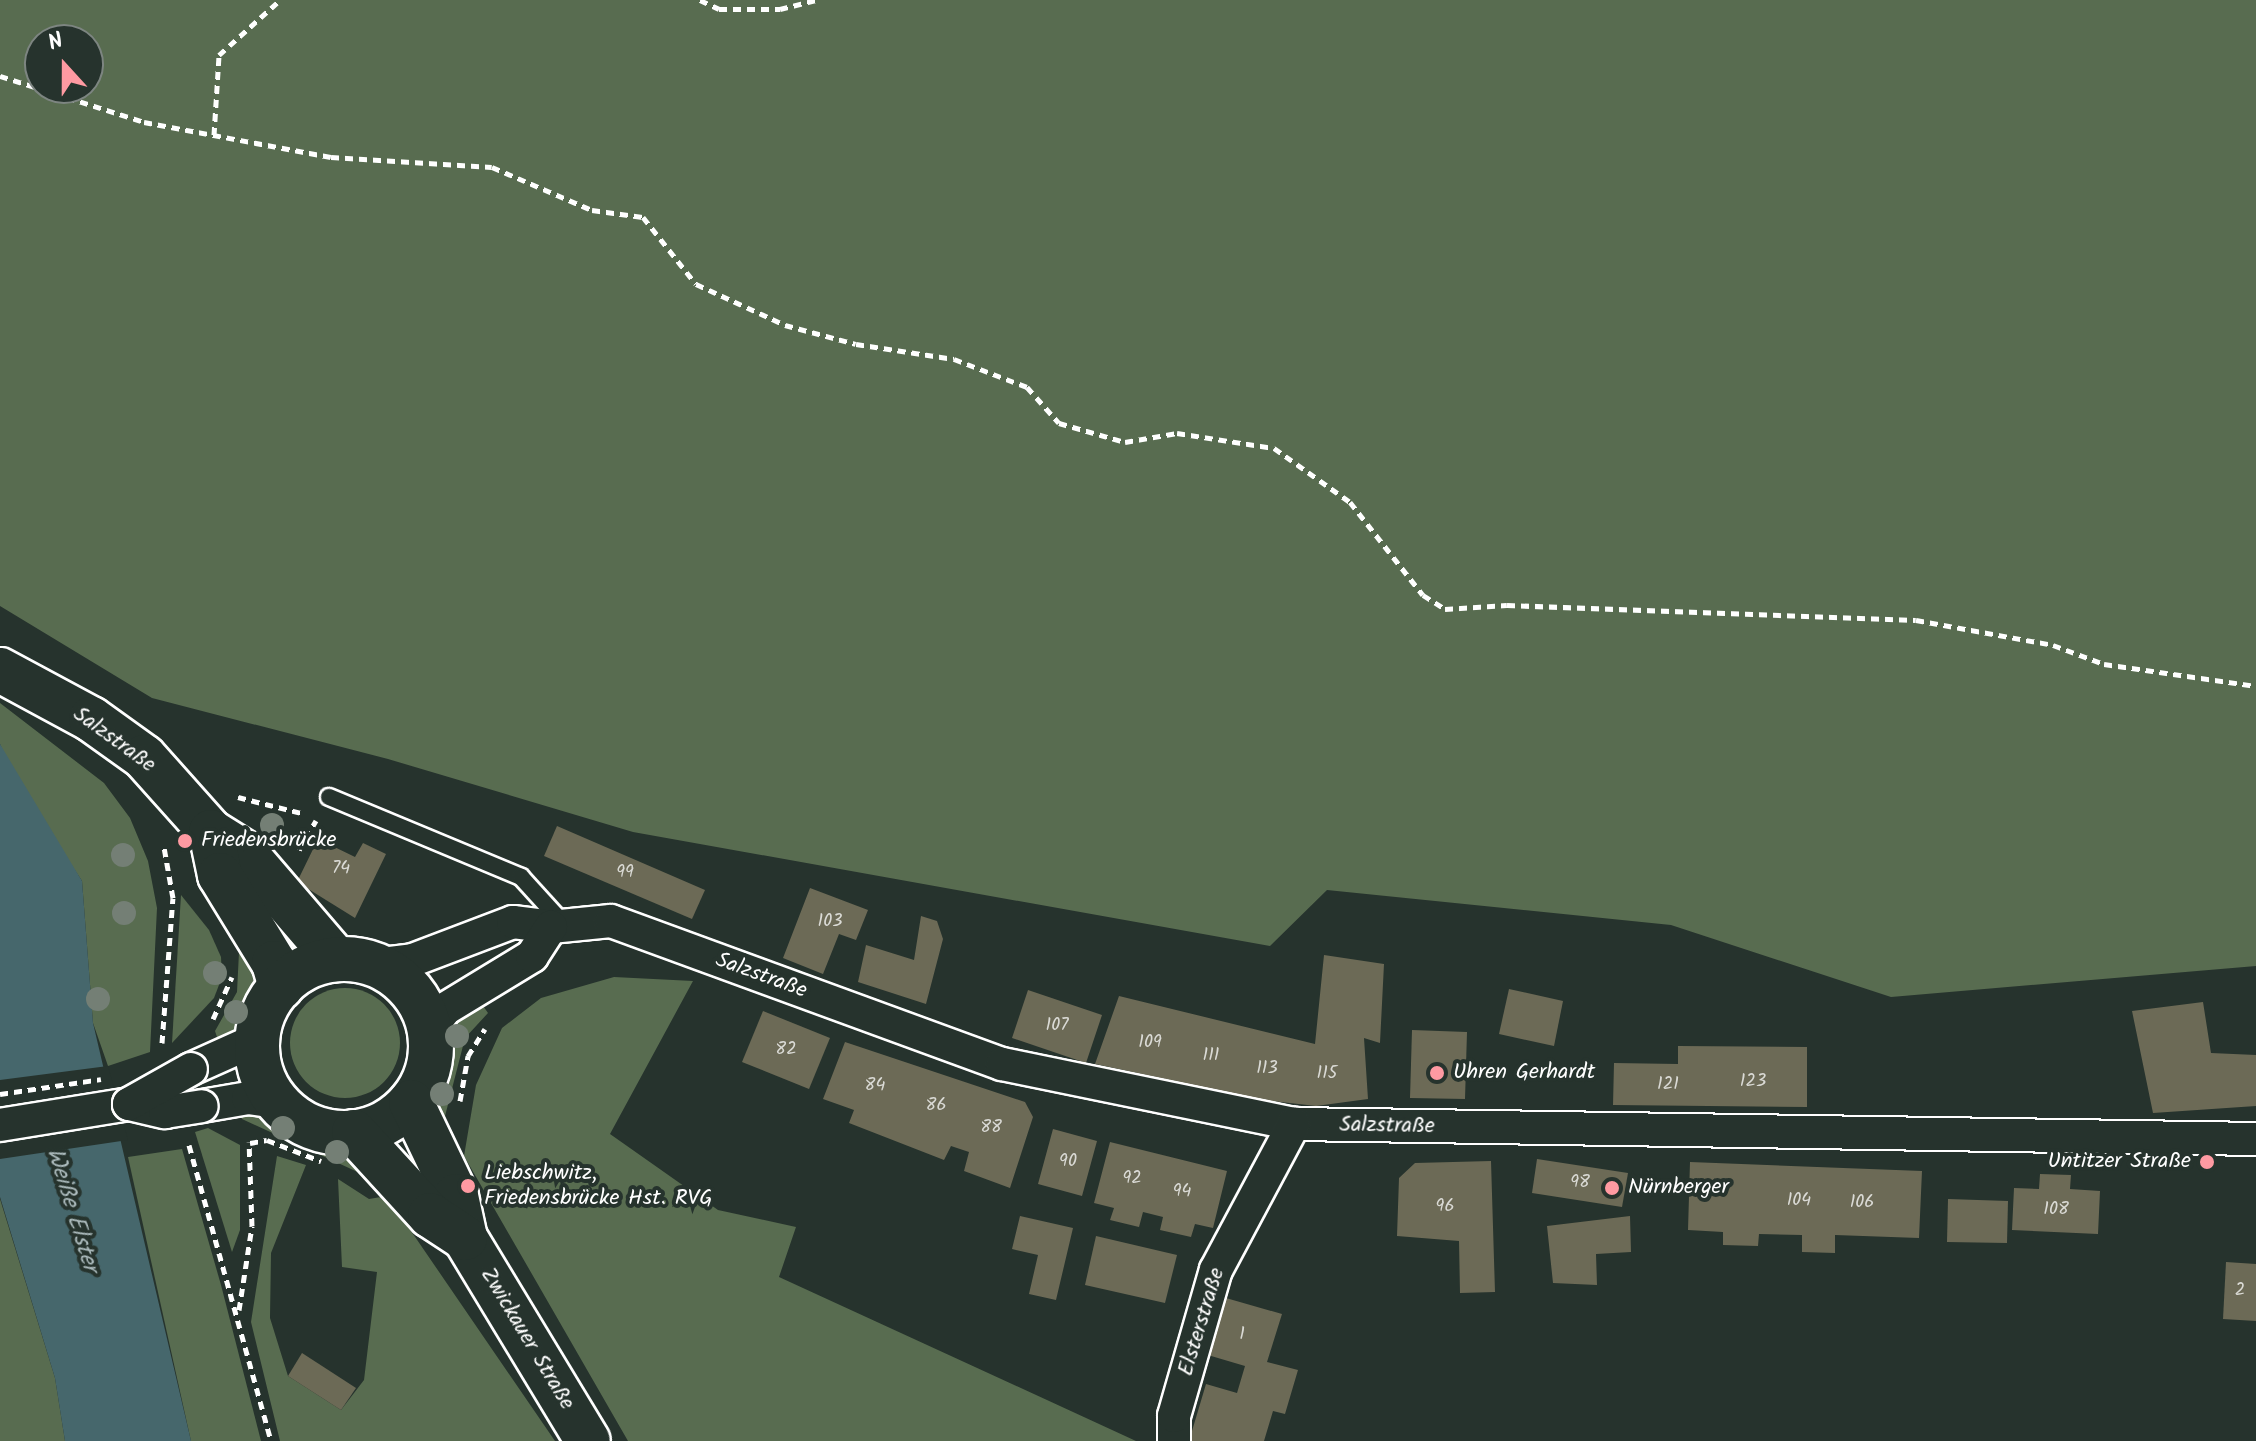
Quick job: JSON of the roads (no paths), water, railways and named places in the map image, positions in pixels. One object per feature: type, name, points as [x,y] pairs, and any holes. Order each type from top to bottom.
[{"type":"main road","name":"Salzstraße","points":[[0,670],[91,719],[144,757],[211,832],[245,853],[275,893],[355,962]]},
{"type":"main road","name":"Salzstraße","points":[[211,832],[220,875],[274,963],[281,987]]},
{"type":"main road","points":[[355,962],[410,990],[430,1029],[427,1073],[411,1102],[385,1122],[354,1132],[312,1127],[278,1102],[264,1079],[258,1039],[281,987],[309,967],[355,962]]},
{"type":"main road","name":"Zwickauer Straße","points":[[411,1102],[456,1196],[465,1238],[588,1441]]},
{"type":"main road","name":"Zwickauer Straße","points":[[354,1132],[430,1215],[465,1238]]},
{"type":"street","name":"Salzstraße","points":[[355,962],[413,960],[513,922],[557,924],[611,921],[1002,1064],[1294,1124],[2256,1139]]},
{"type":"street","points":[[430,1029],[445,1009],[532,956],[557,924]]},
{"type":"street","points":[[0,1125],[129,1104],[258,1039]]},
{"type":"street","points":[[129,1104],[165,1112],[214,1104],[278,1102]]},
{"type":"street","name":"Elsterstraße","points":[[1174,1441],[1174,1416],[1216,1270],[1294,1124]]},
{"type":"lane","points":[[329,797],[521,877],[557,924]]},
{"type":"water","name":"Weiße Elster","points":[[0,744],[82,881],[93,1023],[191,1441],[65,1441],[55,1378],[0,1197]]},
{"type":"place","name":"Friedensbrücke","points":[[185,841]]},
{"type":"place","name":"Uhren Gerhardt","points":[[1437,1073]]},
{"type":"place","name":"Untitzer Straße","points":[[2207,1162]]},
{"type":"place","name":"Liebschwitz, Friedensbrücke Hst. RVG","points":[[468,1186]]},
{"type":"place","name":"Nürnberger","points":[[1612,1188]]}]
